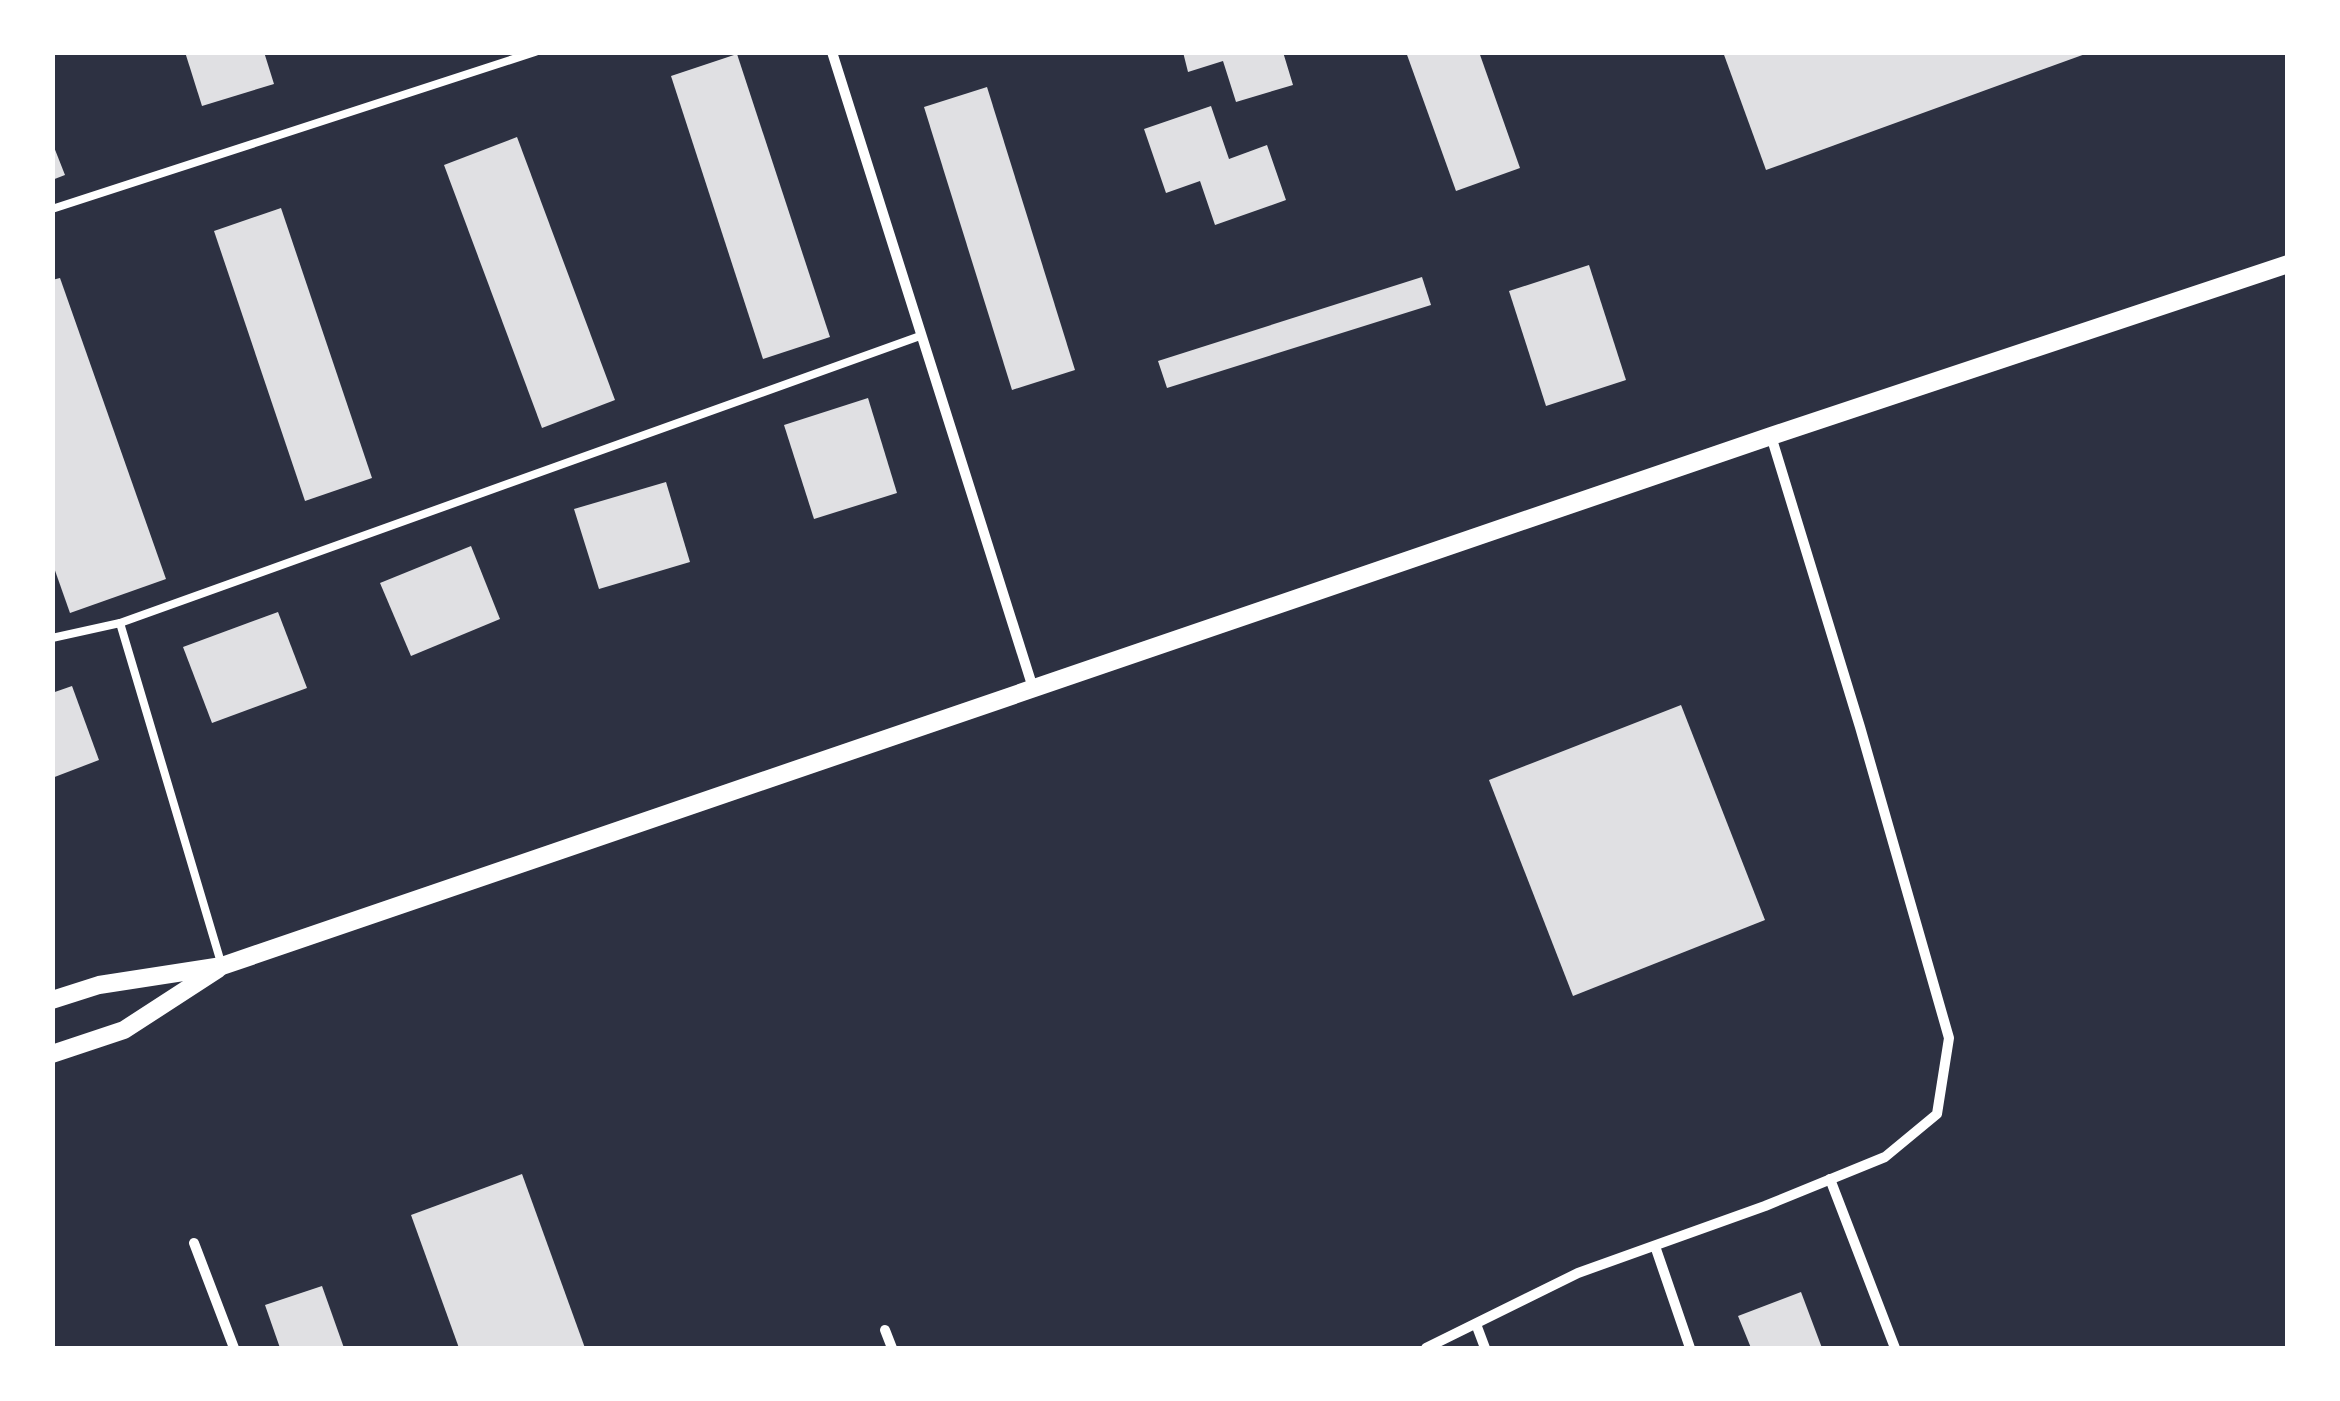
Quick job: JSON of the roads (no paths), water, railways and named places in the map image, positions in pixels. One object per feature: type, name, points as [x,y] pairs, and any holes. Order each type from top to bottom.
[{"type":"street","points":[[832,52],[1033,688]]},
{"type":"street","points":[[52,1000],[100,985],[222,966],[1771,436],[2288,264]]},
{"type":"street","points":[[1426,1348],[1578,1273],[1885,1157],[1937,1114],[1948,1038],[1860,727],[1771,436]]},
{"type":"street","points":[[52,1054],[124,1030],[222,966]]},
{"type":"street","points":[[1830,1179],[1895,1348]]},
{"type":"street","points":[[194,1243],[234,1348]]},
{"type":"street","points":[[1655,1246],[1690,1348]]},
{"type":"street","points":[[1476,1324],[1485,1348]]},
{"type":"street","points":[[885,1330],[892,1348]]},
{"type":"lane","points":[[52,209],[536,52]]},
{"type":"lane","points":[[52,638],[120,623],[920,336]]},
{"type":"lane","points":[[120,623],[222,966]]}]
